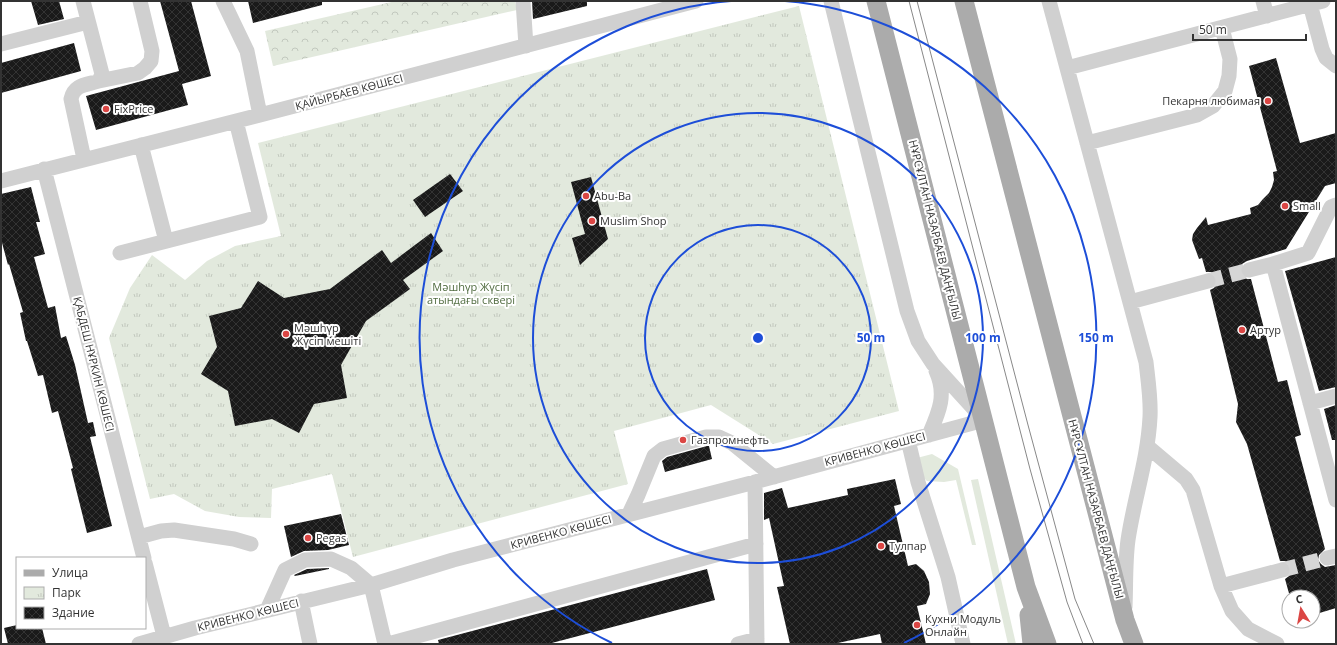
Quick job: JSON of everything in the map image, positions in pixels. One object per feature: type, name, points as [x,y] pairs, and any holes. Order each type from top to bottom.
[{"type":"main road","name":"НҰРСҰЛТАН НАЗАРБАЕВ ДАҢҒЫЛЫ","points":[[876,1],[1026,587],[1047,644]]},
{"type":"main road","name":"НҰРСҰЛТАН НАЗАРБАЕВ ДАҢҒЫЛЫ","points":[[964,1],[1125,620],[1134,644]]},
{"type":"main road","points":[[1026,587],[1032,644]]},
{"type":"street","points":[[83,1],[102,74],[99,81]]},
{"type":"street","points":[[84,159],[71,99],[73,91],[78,87],[99,81],[138,73],[151,61],[152,51],[140,1]]},
{"type":"street","points":[[224,1],[247,51],[260,115]]},
{"type":"street","points":[[523,1],[526,46]]},
{"type":"street","name":"ҚАЙЫРБАЕВ КӨШЕСІ","points":[[1,181],[526,46],[673,4],[696,1]]},
{"type":"street","points":[[831,1],[907,311],[918,341],[939,376],[941,388],[940,410],[929,435]]},
{"type":"street","points":[[1049,1],[1146,362],[1150,416],[1142,476],[1133,509],[1128,542],[1125,620]]},
{"type":"street","points":[[1263,1],[1267,16]]},
{"type":"street","points":[[1067,68],[1316,3],[1322,49],[1326,58],[1336,66]]},
{"type":"street","points":[[1,44],[88,22]]},
{"type":"street","points":[[1087,143],[1197,115],[1214,106],[1225,91],[1229,76],[1230,59],[1222,28]]},
{"type":"street","points":[[120,254],[260,217],[236,121]]},
{"type":"street","points":[[141,145],[166,241]]},
{"type":"street","name":"ҚАБДЕШ НҰРКИН КӨШЕСІ","points":[[44,169],[144,557]]},
{"type":"street","points":[[1249,270],[1308,253],[1331,207],[1336,206]]},
{"type":"street","points":[[1273,264],[1336,500]]},
{"type":"street","points":[[1130,302],[1208,281]]},
{"type":"street","points":[[933,364],[984,420]]},
{"type":"street","points":[[1310,403],[1336,396]]},
{"type":"street","name":"КРИВЕНКО КӨШЕСІ","points":[[139,644],[164,636],[301,601],[371,585],[453,560],[774,477],[984,420]]},
{"type":"street","points":[[629,514],[654,456],[663,449],[706,437],[719,437],[732,442],[774,477]]},
{"type":"street","points":[[908,440],[918,482],[948,577],[963,644]]},
{"type":"street","points":[[1147,446],[1186,479],[1193,490],[1221,586],[1232,611],[1248,629],[1277,644]]},
{"type":"street","points":[[738,644],[757,641],[755,482]]},
{"type":"street","points":[[139,538],[161,531],[174,530],[234,539],[251,544]]},
{"type":"street","points":[[388,644],[756,544]]},
{"type":"street","points":[[267,610],[285,570],[305,560],[331,559],[351,568],[371,585],[385,644]]},
{"type":"street","points":[[146,566],[164,636]]},
{"type":"street","points":[[1221,586],[1282,570]]},
{"type":"street","points":[[301,601],[310,644]]},
{"type":"green space","points":[[396,1],[515,1],[517,10],[273,66],[265,31]]},
{"type":"green space","name":"Мәшһүр Жүсіп атындағы сквері","points":[[799,6],[899,411],[773,444],[711,405],[614,431],[628,484],[353,557],[332,474],[272,489],[271,518],[239,517],[205,511],[174,494],[150,499],[109,338],[130,288],[152,255],[185,280],[207,261],[235,246],[281,236],[258,143]]},
{"type":"green space","points":[[932,454],[958,469],[976,545],[972,545],[956,480],[944,482],[927,481],[922,476],[917,458]]},
{"type":"green space","points":[[978,479],[1016,644],[1008,644],[971,480]]},
{"type":"building","points":[[31,1],[59,1],[64,19],[38,25]]},
{"type":"building","points":[[160,1],[191,1],[211,76],[182,84],[188,105],[96,130],[86,96],[179,71]]},
{"type":"building","points":[[248,1],[322,1],[322,5],[253,23]]},
{"type":"building","points":[[532,1],[587,1],[587,6],[533,19]]},
{"type":"building","points":[[74,43],[81,71],[1,93],[1,63]]},
{"type":"building","name":"Артур","points":[[1276,58],[1300,143],[1336,133],[1336,183],[1325,186],[1286,249],[1247,261],[1242,264],[1240,268],[1240,273],[1243,276],[1247,279],[1251,279],[1278,382],[1287,380],[1301,435],[1295,437],[1325,549],[1319,555],[1318,560],[1325,567],[1336,565],[1336,608],[1321,613],[1321,589],[1288,589],[1285,579],[1291,573],[1291,567],[1285,561],[1280,561],[1247,444],[1236,422],[1238,404],[1210,290],[1217,284],[1217,278],[1211,272],[1206,272],[1202,258],[1199,259],[1192,240],[1193,234],[1206,217],[1208,225],[1251,214],[1250,208],[1258,205],[1269,193],[1272,187],[1274,180],[1273,172],[1277,171],[1249,66]]},
{"type":"building","points":[[450,174],[463,191],[425,217],[413,200]]},
{"type":"building","points":[[591,177],[608,239],[580,265],[572,238],[585,234],[571,182]]},
{"type":"building","points":[[31,187],[40,222],[36,222],[45,254],[34,257],[48,308],[55,306],[61,338],[66,336],[75,365],[88,423],[93,422],[96,436],[90,437],[112,526],[87,533],[71,469],[73,468],[58,411],[52,413],[43,375],[38,376],[26,341],[20,313],[23,312],[1,239],[1,194]]},
{"type":"building","name":"Мәшһүр Жүсіп мешіті","points":[[431,233],[443,251],[403,280],[410,289],[366,321],[341,365],[347,398],[314,404],[299,433],[272,419],[235,426],[228,391],[201,374],[217,347],[209,316],[241,308],[258,281],[284,298],[330,289],[382,250],[391,263]]},
{"type":"building","points":[[1336,257],[1336,387],[1319,391],[1285,271]]},
{"type":"building","points":[[1336,405],[1336,440],[1332,440],[1324,409]]},
{"type":"building","points":[[709,446],[712,459],[665,472],[662,461],[667,457]]},
{"type":"building","name":"Тулпар","points":[[895,479],[901,504],[894,506],[908,566],[916,564],[924,571],[929,582],[930,594],[926,604],[917,606],[926,644],[882,644],[880,634],[833,644],[790,644],[777,587],[784,586],[769,518],[764,520],[764,493],[782,488],[788,508],[848,495],[847,489]]},
{"type":"building","points":[[341,514],[349,545],[328,550],[304,551],[291,557],[284,526]]},
{"type":"building","points":[[329,568],[295,576],[294,575],[307,569]]},
{"type":"building","points":[[707,569],[715,600],[548,644],[439,644],[438,640]]},
{"type":"building","points":[[16,625],[16,629],[42,629],[46,644],[8,644],[4,628]]},
{"type":"tunnel","points":[[1208,281],[1249,270]]},
{"type":"tunnel","points":[[1282,570],[1327,558]]},
{"type":"tram line","points":[[909,1],[1030,469],[1067,602],[1083,644]]},
{"type":"tram line","points":[[917,1],[1075,599],[1094,644]]},
{"type":"place","name":"Пекарня любимая","points":[[1268,101]]},
{"type":"place","name":"FixPrice","points":[[106,109]]},
{"type":"place","name":"Abu-Ba","points":[[586,196]]},
{"type":"place","name":"Small","points":[[1285,206]]},
{"type":"place","name":"Muslim Shop","points":[[592,221]]},
{"type":"place","name":"Артур","points":[[1242,330]]},
{"type":"place","name":"Мәшһүр Жүсіп мешіті","points":[[286,334]]},
{"type":"place","name":"Газпромнефть","points":[[683,440]]},
{"type":"place","name":"Pegas","points":[[308,538]]},
{"type":"place","name":"Тулпар","points":[[881,546]]},
{"type":"place","name":"Кухни Модуль Онлайн","points":[[917,625]]}]
